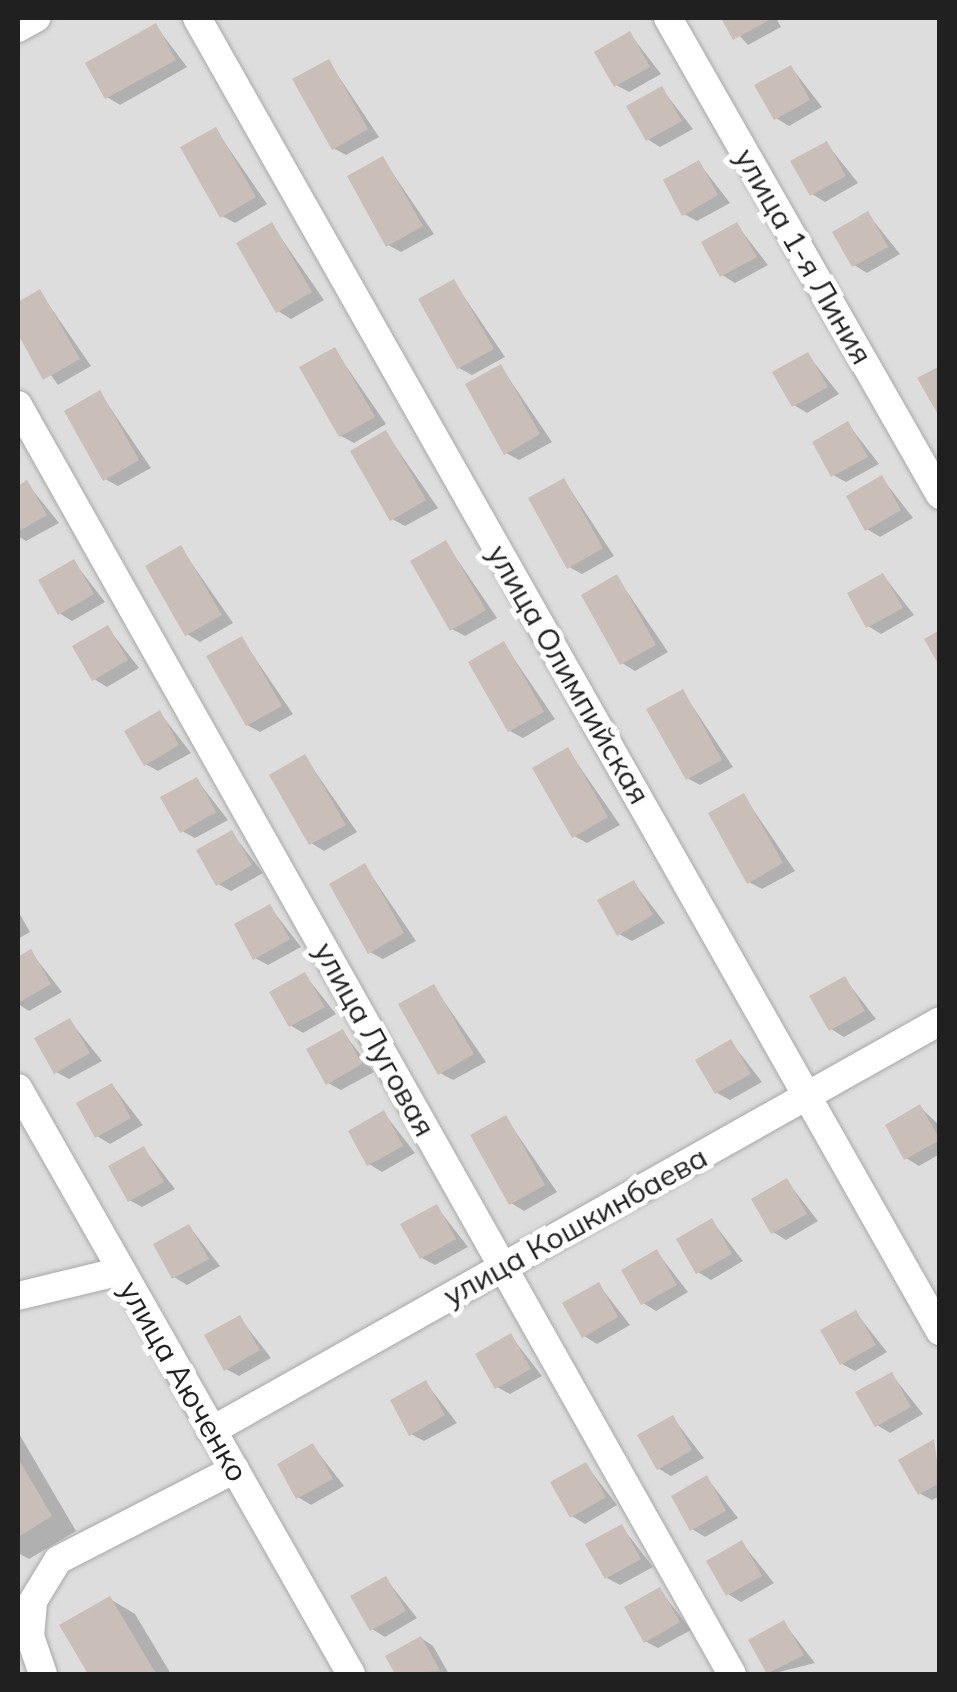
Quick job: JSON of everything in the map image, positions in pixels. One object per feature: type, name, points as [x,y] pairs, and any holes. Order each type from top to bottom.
[{"type":"street","points":[[18,28],[36,18]]},
{"type":"street","name":"улица Олимпийская","points":[[197,18],[940,1331]]},
{"type":"street","name":"улица 1-я Линия","points":[[668,18],[940,495]]},
{"type":"street","name":"улица Луговая","points":[[18,405],[732,1674]]},
{"type":"street","name":"улица Кошкинбаева","points":[[212,1431],[940,1022]]},
{"type":"street","name":"улица Аюченко","points":[[18,1088],[351,1674]]},
{"type":"street","points":[[18,1296],[121,1272]]},
{"type":"street","points":[[43,1674],[30,1637],[33,1601],[58,1560],[235,1469]]},
{"type":"shaded area","points":[[18,18],[939,18],[939,1674],[18,1674]]},
{"type":"building","points":[[721,18],[773,18],[733,40]]},
{"type":"building","points":[[156,23],[176,60],[105,99],[85,63]]},
{"type":"building","points":[[630,31],[650,67],[614,87],[594,52]]},
{"type":"building","points":[[329,59],[368,129],[332,150],[292,79]]},
{"type":"building","points":[[791,65],[810,100],[774,120],[754,85]]},
{"type":"building","points":[[662,86],[682,121],[646,141],[626,106]]},
{"type":"building","points":[[216,127],[256,197],[220,218],[180,147]]},
{"type":"building","points":[[827,141],[846,176],[810,196],[790,161]]},
{"type":"building","points":[[383,156],[423,226],[386,247],[347,176]]},
{"type":"building","points":[[699,160],[718,195],[682,216],[663,180]]},
{"type":"building","points":[[868,211],[888,247],[852,267],[832,232]]},
{"type":"building","points":[[272,222],[312,292],[276,313],[236,243]]},
{"type":"building","points":[[737,222],[757,257],[720,277],[701,242]]},
{"type":"building","points":[[454,279],[494,349],[457,369],[418,299]]},
{"type":"building","points":[[40,289],[80,359],[43,380],[18,334],[18,302]]},
{"type":"building","points":[[335,347],[375,417],[339,437],[299,367]]},
{"type":"building","points":[[808,352],[828,387],[792,407],[772,372]]},
{"type":"building","points":[[501,364],[540,434],[504,455],[465,384]]},
{"type":"building","points":[[940,366],[940,418],[917,378]]},
{"type":"building","points":[[100,390],[139,460],[103,481],[64,411]]},
{"type":"building","points":[[848,421],[868,457],[831,477],[812,442]]},
{"type":"building","points":[[386,430],[426,500],[390,521],[350,451]]},
{"type":"building","points":[[882,475],[901,510],[865,531],[846,496]]},
{"type":"building","points":[[564,478],[603,548],[567,569],[528,498]]},
{"type":"building","points":[[27,480],[47,515],[18,532],[18,486]]},
{"type":"building","points":[[446,540],[486,610],[450,631],[410,561]]},
{"type":"building","points":[[181,545],[222,615],[185,636],[145,566]]},
{"type":"building","points":[[74,559],[94,594],[58,615],[38,580]]},
{"type":"building","points":[[883,573],[903,608],[866,628],[847,593]]},
{"type":"building","points":[[617,574],[656,645],[620,665],[581,595]]},
{"type":"building","points":[[108,625],[128,660],[92,681],[72,646]]},
{"type":"building","points":[[940,630],[940,667],[924,639]]},
{"type":"building","points":[[242,636],[282,706],[246,726],[206,656]]},
{"type":"building","points":[[504,641],[544,712],[508,732],[468,662]]},
{"type":"building","points":[[683,689],[722,760],[686,780],[646,709]]},
{"type":"building","points":[[160,710],[179,745],[144,766],[124,731]]},
{"type":"building","points":[[568,747],[608,817],[572,838],[532,768]]},
{"type":"building","points":[[305,754],[346,825],[309,845],[269,775]]},
{"type":"building","points":[[197,777],[216,812],[180,833],[160,797]]},
{"type":"building","points":[[744,793],[783,863],[747,884],[708,813]]},
{"type":"building","points":[[232,830],[252,865],[216,886],[196,850]]},
{"type":"building","points":[[365,863],[404,933],[368,954],[329,884]]},
{"type":"building","points":[[634,880],[653,915],[617,936],[597,900]]},
{"type":"building","points":[[270,904],[290,939],[253,960],[234,924]]},
{"type":"building","points":[[31,949],[51,984],[18,1003],[18,957]]},
{"type":"building","points":[[305,972],[325,1007],[289,1027],[269,992]]},
{"type":"building","points":[[845,976],[865,1011],[829,1031],[809,996]]},
{"type":"building","points":[[434,984],[474,1054],[438,1075],[398,1004]]},
{"type":"building","points":[[70,1018],[90,1053],[54,1074],[34,1038]]},
{"type":"building","points":[[343,1029],[362,1064],[326,1085],[306,1049]]},
{"type":"building","points":[[731,1039],[751,1074],[715,1094],[695,1060]]},
{"type":"building","points":[[112,1083],[131,1118],[95,1138],[76,1103]]},
{"type":"building","points":[[920,1104],[940,1140],[904,1160],[885,1125]]},
{"type":"building","points":[[384,1110],[403,1146],[367,1166],[348,1131]]},
{"type":"building","points":[[506,1115],[545,1185],[509,1205],[470,1135]]},
{"type":"building","points":[[144,1146],[164,1182],[128,1202],[108,1166]]},
{"type":"building","points":[[787,1178],[807,1214],[771,1234],[751,1199]]},
{"type":"building","points":[[437,1204],[456,1239],[420,1259],[400,1224]]},
{"type":"building","points":[[712,1218],[732,1254],[696,1274],[676,1239]]},
{"type":"building","points":[[189,1224],[209,1259],[172,1279],[153,1244]]},
{"type":"building","points":[[657,1249],[677,1285],[641,1305],[621,1270]]},
{"type":"building","points":[[599,1282],[618,1317],[582,1338],[562,1303]]},
{"type":"building","points":[[856,1310],[876,1345],[840,1365],[820,1330]]},
{"type":"building","points":[[240,1315],[260,1350],[224,1371],[204,1335]]},
{"type":"building","points":[[511,1333],[531,1369],[495,1389],[475,1354]]},
{"type":"building","points":[[892,1372],[911,1407],[875,1427],[855,1392]]},
{"type":"building","points":[[426,1380],[445,1415],[409,1436],[390,1400]]},
{"type":"building","points":[[673,1415],[692,1450],[657,1470],[637,1435]]},
{"type":"building","points":[[934,1439],[940,1483],[918,1495],[898,1460]]},
{"type":"building","points":[[313,1443],[333,1479],[296,1499],[277,1464]]},
{"type":"building","points":[[18,1458],[52,1516],[18,1537]]},
{"type":"building","points":[[586,1462],[606,1497],[570,1518],[550,1482]]},
{"type":"building","points":[[707,1475],[726,1511],[690,1531],[671,1496]]},
{"type":"building","points":[[622,1524],[641,1559],[605,1579],[585,1544]]},
{"type":"building","points":[[742,1540],[762,1576],[726,1596],[706,1561]]},
{"type":"building","points":[[386,1576],[406,1611],[370,1631],[350,1596]]},
{"type":"building","points":[[660,1587],[680,1622],[644,1643],[624,1607]]},
{"type":"building","points":[[110,1596],[156,1674],[88,1674],[59,1625]]},
{"type":"building","points":[[784,1620],[804,1655],[767,1674],[748,1640]]},
{"type":"building","points":[[421,1636],[440,1671],[395,1674],[385,1656]]}]
